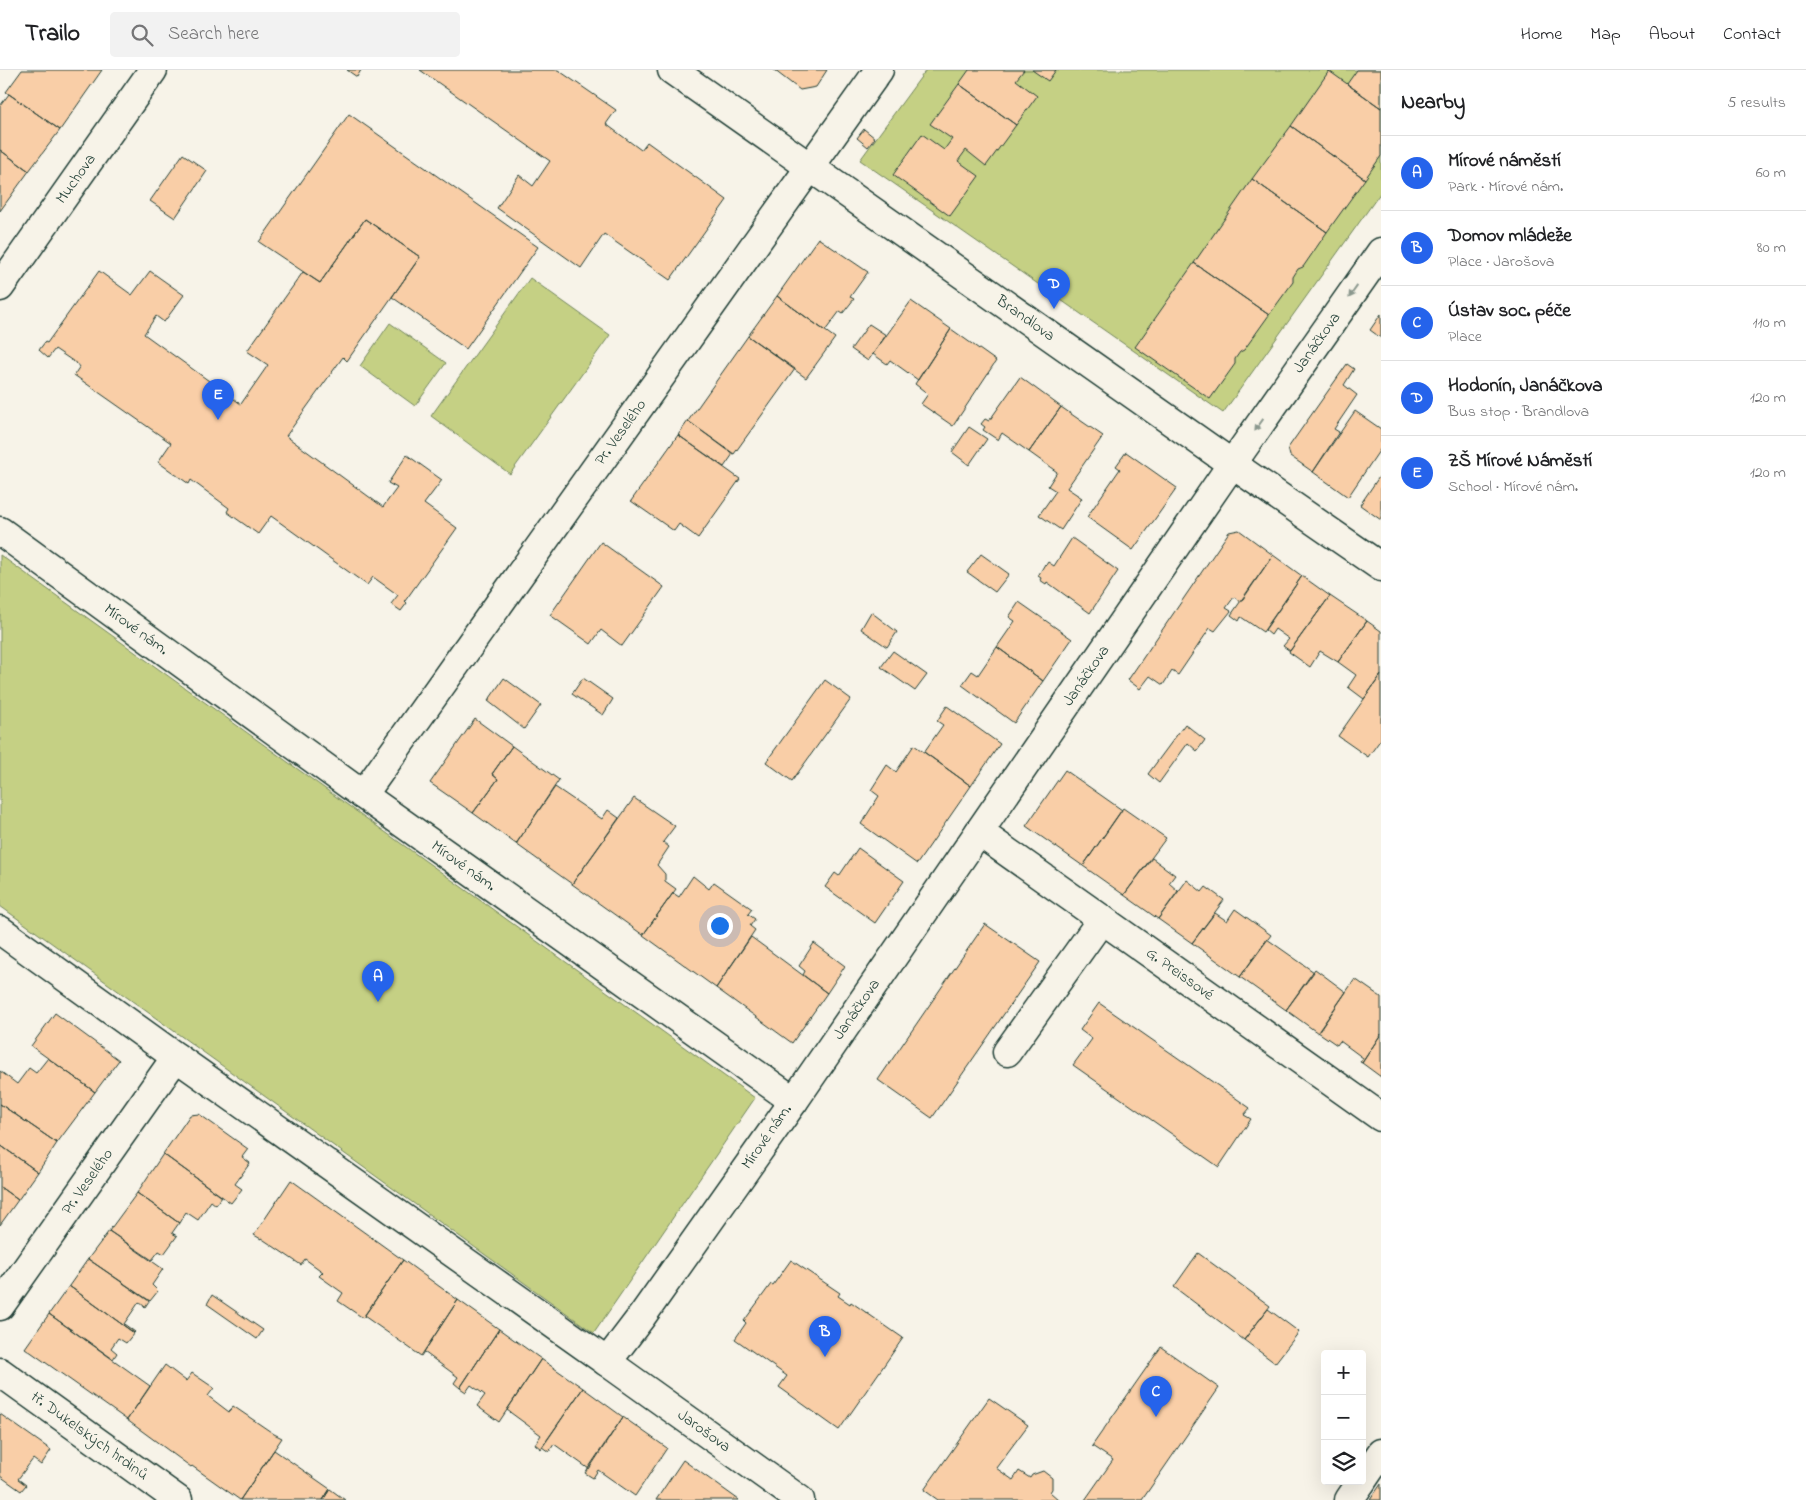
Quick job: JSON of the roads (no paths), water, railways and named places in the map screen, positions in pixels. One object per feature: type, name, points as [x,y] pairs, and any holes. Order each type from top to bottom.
[{"type":"street","name":"Muchova","points":[[0,287],[153,70]]},
{"type":"street","name":"Brandlova","points":[[672,70],[1381,568]]},
{"type":"street","name":"Pr. Veselého","points":[[363,795],[879,70]]},
{"type":"street","name":"Janáčkova","points":[[794,1100],[1232,464],[1381,252]]},
{"type":"street","name":"Mírové nám.","points":[[0,532],[363,795],[794,1100],[642,1316],[607,1362]]},
{"type":"street","name":"G. Preissové","points":[[979,832],[1381,1117]]},
{"type":"street","points":[[1007,1052],[1102,919]]},
{"type":"street","points":[[0,930],[607,1362]]},
{"type":"street","name":"Pr. Veselého","points":[[0,1306],[176,1057]]},
{"type":"street","name":"Jarošova","points":[[607,1362],[800,1500]]},
{"type":"street","name":"tř. Dukelských hrdinů","points":[[0,1372],[178,1500]]},
{"type":"street","points":[[1366,1475],[1381,1453]]},
{"type":"street","points":[[1349,1500],[1359,1485]]},
{"type":"place","name":"Hodonín, Janáčkova","points":[[1054,309]]},
{"type":"place","name":"ZŠ Mírové Náměstí","points":[[218,420]]},
{"type":"place","name":"Mírové náměstí","points":[[378,1002]]},
{"type":"place","name":"Domov mládeže","points":[[825,1357]]},
{"type":"place","name":"Ústav soc. péče","points":[[1156,1417]]}]
